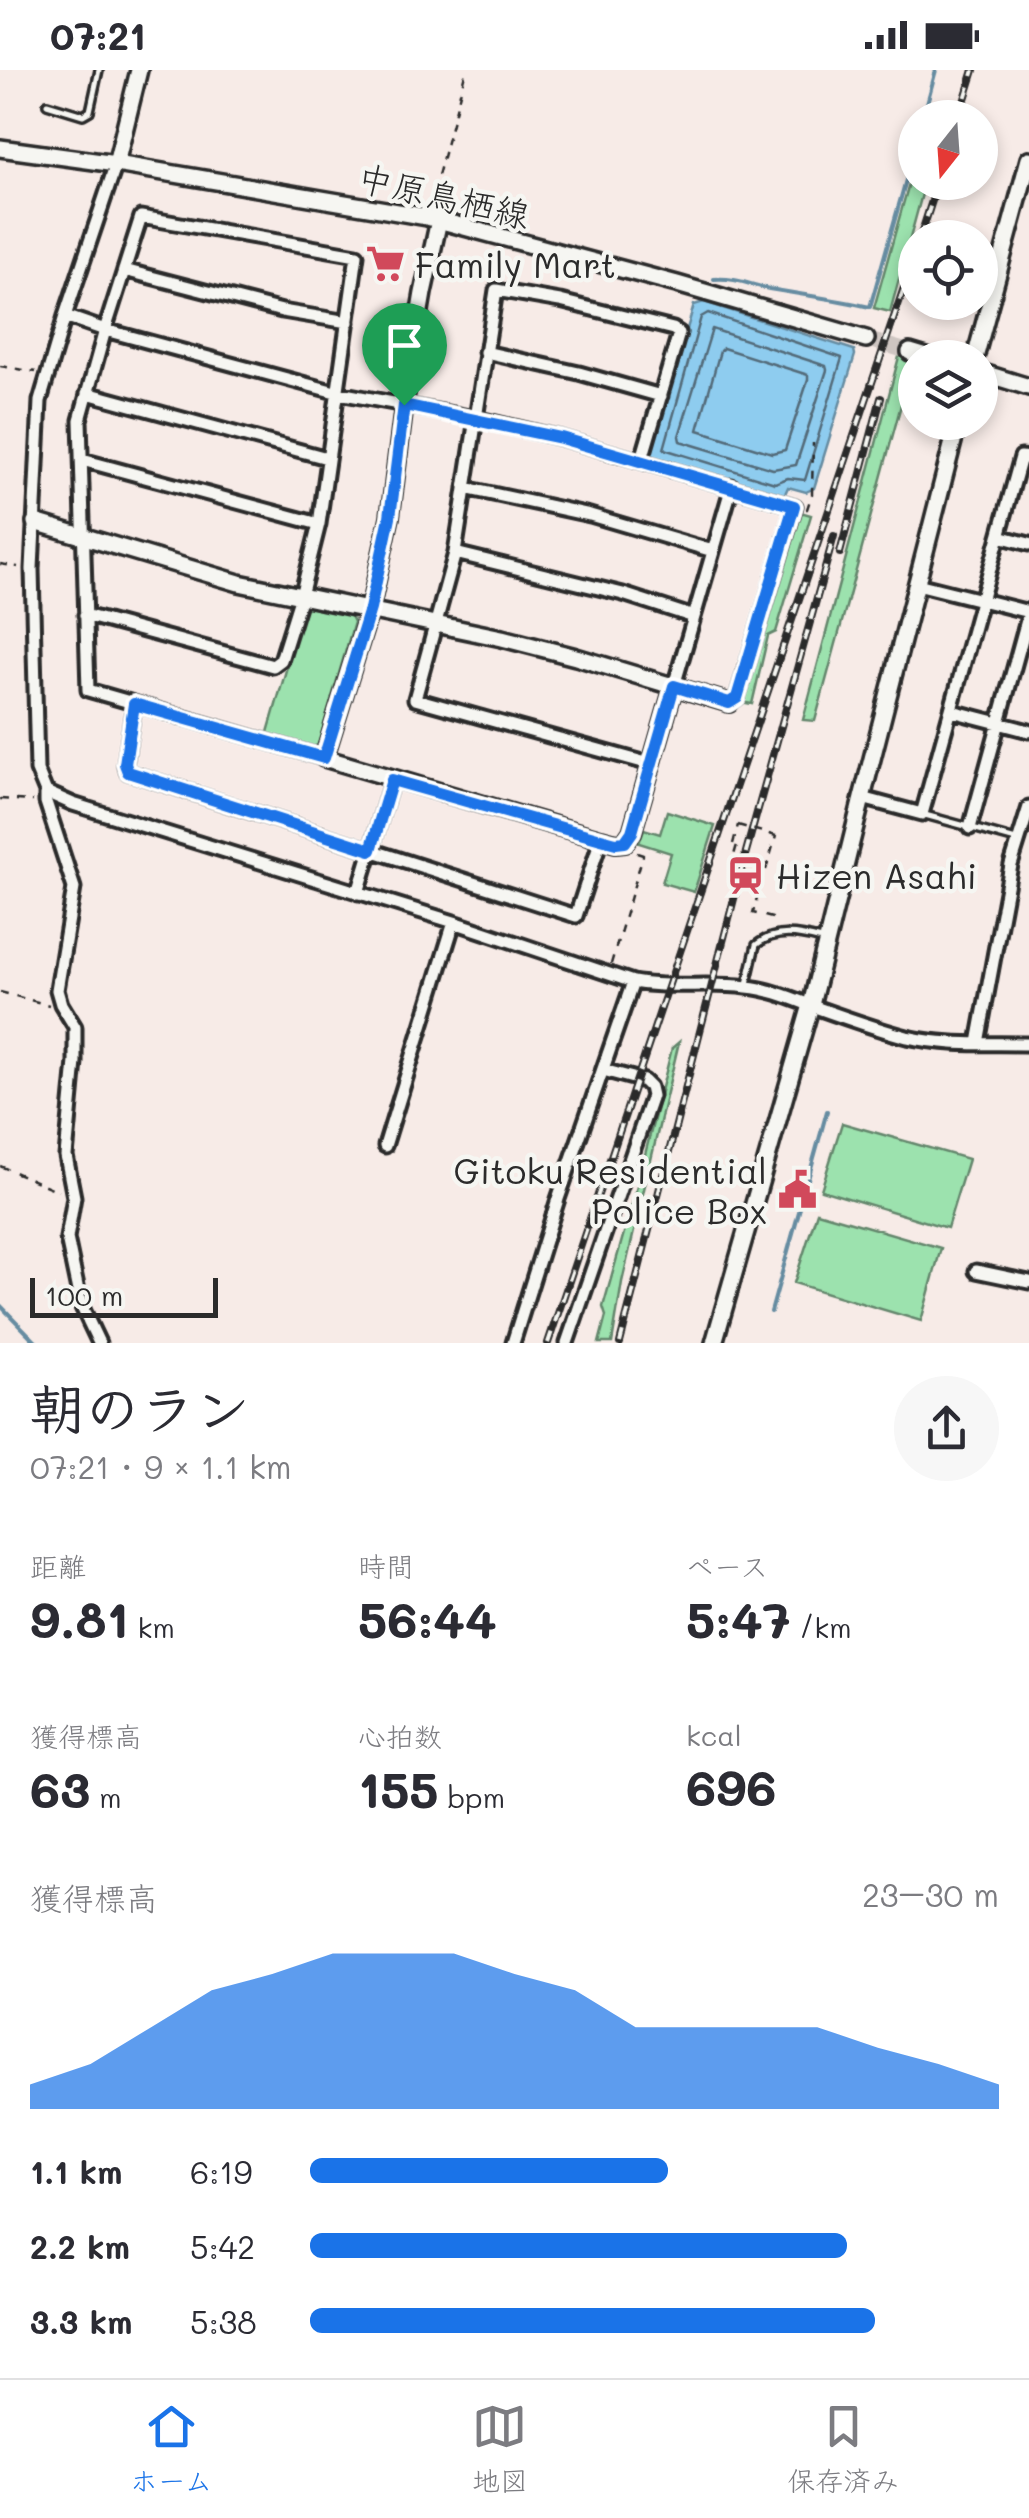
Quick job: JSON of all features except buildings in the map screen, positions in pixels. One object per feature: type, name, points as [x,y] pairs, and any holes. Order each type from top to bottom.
[{"type":"street","points":[[99,1343],[81,1305],[68,1238],[74,1197],[66,1156],[75,1028],[56,990],[74,888],[37,770],[32,568],[35,460],[40,401],[116,164],[139,70]]},
{"type":"street","name":"中原鳥栖線","points":[[0,148],[433,218],[866,339]]},
{"type":"street","points":[[980,340],[1029,159]]},
{"type":"street","points":[[85,614],[273,666],[281,660],[319,524],[326,458],[339,393],[357,255],[141,218],[104,330],[80,420],[82,536],[85,614],[88,690],[392,780],[616,843],[625,842],[632,832],[732,486]]},
{"type":"street","points":[[324,758],[370,609],[390,517],[433,218]]},
{"type":"street","points":[[124,270],[282,311],[348,322]]},
{"type":"street","points":[[642,460],[678,332],[617,314],[496,290],[455,552],[415,699],[650,764]]},
{"type":"street","points":[[36,522],[239,582],[576,657],[729,703],[737,698],[794,506],[561,438],[339,393],[65,316]]},
{"type":"street","points":[[486,352],[579,372],[661,396]]},
{"type":"street","points":[[998,378],[1029,387]]},
{"type":"street","points":[[87,393],[326,458]]},
{"type":"street","points":[[714,1343],[811,1006],[953,440]]},
{"type":"street","points":[[862,798],[922,814],[1021,457],[1029,458]]},
{"type":"street","points":[[82,460],[319,524]]},
{"type":"street","points":[[465,488],[590,515],[714,551]]},
{"type":"street","points":[[999,536],[1029,544]]},
{"type":"street","points":[[455,552],[623,594],[694,617]]},
{"type":"street","points":[[917,584],[1029,613],[970,828]]},
{"type":"street","points":[[134,704],[125,764],[128,772],[576,916],[601,839]]},
{"type":"street","points":[[952,711],[1029,731]]},
{"type":"street","points":[[358,892],[392,780]]},
{"type":"street","points":[[46,797],[454,922],[632,982],[660,987],[746,986],[794,997],[906,1036],[962,1044],[1029,1044]]},
{"type":"street","points":[[978,1042],[1011,865],[1029,807]]},
{"type":"street","points":[[385,1146],[454,922]]},
{"type":"street","points":[[514,1343],[632,982]]},
{"type":"street","points":[[566,1343],[652,1096],[644,1081],[602,1070]]},
{"type":"street","points":[[976,1271],[1029,1282]]},
{"type":"lane","points":[[47,104],[83,114],[90,111],[99,70]]},
{"type":"lane","points":[[922,814],[1019,841]]},
{"type":"lane","points":[[746,986],[760,941],[796,933],[827,942]]},
{"type":"path","points":[[433,218],[466,70]]},
{"type":"path","points":[[0,366],[48,374]]},
{"type":"path","points":[[794,506],[808,510],[813,443]]},
{"type":"path","points":[[0,564],[32,568]]},
{"type":"path","points":[[0,799],[46,797]]},
{"type":"path","points":[[766,870],[776,836],[738,826],[730,869],[762,878],[752,913],[772,918],[775,928]]},
{"type":"path","points":[[608,975],[643,855],[634,852]]},
{"type":"path","points":[[0,992],[53,1006],[60,1004]]},
{"type":"path","points":[[0,1166],[74,1197]]},
{"type":"green space","points":[[904,200],[920,200],[915,220],[899,220]]},
{"type":"green space","points":[[898,223],[898,283],[890,312],[874,308]]},
{"type":"green space","points":[[898,361],[898,416],[815,721],[803,720]]},
{"type":"green space","points":[[797,511],[811,515],[776,632],[768,636],[752,704],[741,702]]},
{"type":"green space","points":[[310,605],[350,614],[354,622],[318,745],[311,748],[267,736],[304,608]]},
{"type":"green space","points":[[667,811],[715,826],[694,892],[662,883],[671,853],[639,843],[644,829],[660,834]]},
{"type":"green space","points":[[679,1042],[622,1282],[612,1343],[599,1343],[606,1316],[603,1307],[672,1048]]},
{"type":"green space","points":[[842,1123],[968,1159],[947,1228],[821,1190]]},
{"type":"green space","points":[[817,1212],[941,1248],[921,1321],[794,1283]]},
{"type":"water","points":[[704,302],[854,350],[814,488],[806,492],[788,487],[784,496],[654,458],[651,452],[694,305]]},
{"type":"waterway","points":[[928,100],[936,70]]},
{"type":"waterway","points":[[714,279],[870,307],[900,200]]},
{"type":"waterway","points":[[771,1312],[827,1111]]},
{"type":"waterway","points":[[0,1305],[37,1343]]},
{"type":"tunnel","points":[[866,339],[898,348]]},
{"type":"railway","points":[[965,100],[974,70]]},
{"type":"railway","points":[[926,220],[932,200]]},
{"type":"railway","points":[[548,1343],[898,305]]},
{"type":"railway","points":[[840,553],[881,398]]},
{"type":"railway","points":[[620,1343],[746,852],[834,536]]},
{"type":"place","name":"Family Mart","points":[[385,264]]},
{"type":"place","name":"Hizen Asahi","points":[[746,875]]},
{"type":"place","name":"Gitoku Residential Police Box","points":[[797,1190]]},
{"type":"route","points":[[404,405],[561,438],[794,506],[737,698],[729,703],[674,686],[632,832],[625,842],[616,843],[392,780],[371,850],[128,772],[125,764],[134,704],[324,758],[370,609],[390,517],[404,405]]}]
